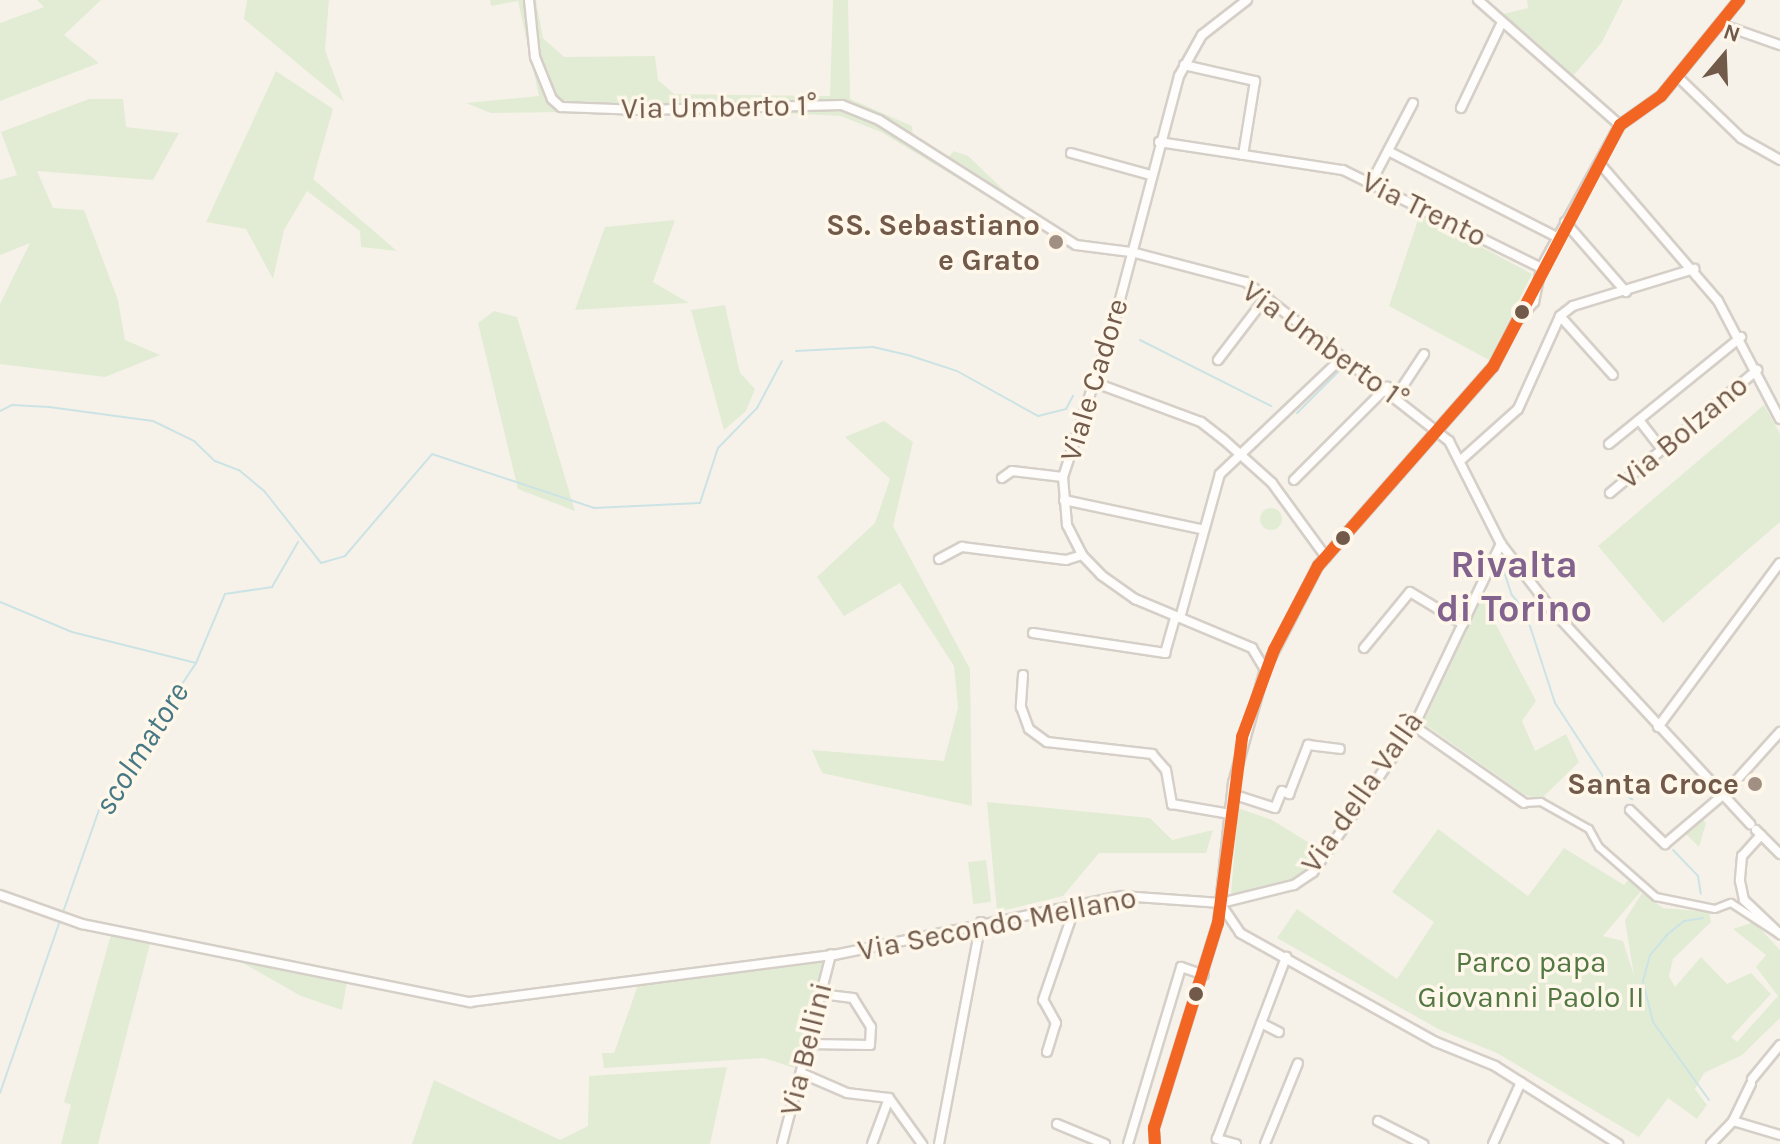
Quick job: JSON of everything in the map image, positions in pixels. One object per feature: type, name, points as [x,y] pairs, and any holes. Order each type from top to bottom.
[{"type":"street","name":"Via Umberto 1°","points":[[529,0],[535,57],[552,99],[561,107],[641,110],[842,105],[879,120],[1076,245],[1131,252],[1246,282],[1267,296],[1342,358],[1387,387],[1437,428],[1461,460],[1501,544],[1552,610],[1658,727],[1780,854]]},
{"type":"street","name":"Viale Cadore","points":[[1247,0],[1218,18],[1184,65],[1063,477],[1067,525],[1082,555],[1135,599],[1252,648],[1265,669]]},
{"type":"street","points":[[1155,1144],[1154,1128],[1204,975],[1221,903],[1232,794],[1242,737],[1265,669],[1326,557],[1493,367],[1516,322],[1531,309],[1541,268],[1565,222],[1601,165],[1620,125],[1678,77],[1739,0]]},
{"type":"street","points":[[1476,1],[1620,125]]},
{"type":"street","points":[[1461,108],[1502,22]]},
{"type":"street","points":[[1720,24],[1780,45]]},
{"type":"street","points":[[1184,65],[1255,81],[1243,155]]},
{"type":"street","points":[[1678,77],[1741,138],[1780,160]]},
{"type":"street","points":[[1372,181],[1413,103]]},
{"type":"street","name":"Via Trento","points":[[1159,142],[1343,170],[1372,181],[1541,268]]},
{"type":"street","points":[[1388,151],[1557,237]]},
{"type":"street","points":[[1071,153],[1151,175]]},
{"type":"street","points":[[1601,165],[1694,269],[1741,337],[1780,419]]},
{"type":"street","points":[[1565,222],[1626,292]]},
{"type":"street","points":[[1461,460],[1518,409],[1560,316],[1573,306],[1694,269]]},
{"type":"street","points":[[1218,360],[1267,296]]},
{"type":"street","points":[[1560,316],[1613,375]]},
{"type":"street","points":[[1609,444],[1741,337]]},
{"type":"street","points":[[1397,395],[1424,354]]},
{"type":"street","points":[[1033,633],[1165,653],[1220,474],[1342,358]]},
{"type":"street","name":"Via Bolzano","points":[[1610,493],[1757,370]]},
{"type":"street","points":[[1093,382],[1201,422],[1272,483],[1326,557]]},
{"type":"street","points":[[1294,480],[1387,387]]},
{"type":"street","points":[[1639,420],[1662,449]]},
{"type":"street","points":[[1002,478],[1012,471],[1063,477]]},
{"type":"street","points":[[1064,500],[1201,529]]},
{"type":"street","name":"Via della Vallà","points":[[1221,903],[1294,885],[1313,872],[1414,726],[1501,544]]},
{"type":"street","points":[[939,559],[962,547],[1066,560],[1082,555]]},
{"type":"street","points":[[1658,727],[1780,563]]},
{"type":"street","points":[[1364,648],[1410,592],[1463,624]]},
{"type":"street","points":[[1023,675],[1021,707],[1029,729],[1047,742],[1152,754],[1166,770],[1172,804],[1230,814]]},
{"type":"street","points":[[1414,726],[1524,803],[1541,802],[1589,829],[1599,847],[1656,897],[1715,909],[1731,903],[1780,934]]},
{"type":"street","points":[[1630,810],[1665,844],[1724,794],[1780,732]]},
{"type":"street","points":[[1232,794],[1275,808],[1282,791],[1289,794],[1308,745],[1340,749]]},
{"type":"street","points":[[1756,830],[1741,860],[1744,900],[1780,934]]},
{"type":"street","name":"Via Secondo Mellano","points":[[0,895],[63,918],[470,1002],[831,954],[1076,904],[1158,896],[1221,903]]},
{"type":"street","points":[[1221,903],[1240,933],[1436,1042],[1521,1082],[1618,1144]]},
{"type":"street","points":[[1047,1052],[1056,1023],[1043,1000],[1076,904]]},
{"type":"street","points":[[939,1144],[981,922]]},
{"type":"street","name":"Via Bellini","points":[[782,1144],[831,954]]},
{"type":"street","points":[[1236,1144],[1217,1139],[1286,957]]},
{"type":"street","points":[[1128,1144],[1181,967],[1204,975]]},
{"type":"street","points":[[809,1044],[870,1045],[871,1027],[853,998],[821,994]]},
{"type":"street","points":[[1261,1023],[1279,1032]]},
{"type":"street","points":[[1711,1144],[1733,1121],[1752,1082],[1780,1045]]},
{"type":"street","points":[[1265,1144],[1298,1063]]},
{"type":"street","points":[[801,1073],[847,1093],[889,1098],[922,1144]]},
{"type":"street","points":[[1491,1143],[1521,1082]]},
{"type":"street","points":[[872,1144],[889,1098]]},
{"type":"street","points":[[1378,1121],[1423,1144]]},
{"type":"street","points":[[1733,1121],[1780,1135]]},
{"type":"street","points":[[1057,1124],[1105,1144]]},
{"type":"green space","points":[[37,0],[101,0],[64,35],[99,63],[0,101],[0,23],[44,7]]},
{"type":"green space","points":[[247,0],[329,0],[325,50],[344,102],[244,19]]},
{"type":"green space","points":[[490,0],[536,0],[543,38],[564,57],[655,56],[658,80],[674,94],[830,96],[833,0],[848,0],[850,99],[912,126],[913,140],[948,158],[954,151],[968,156],[1008,194],[990,198],[881,132],[841,116],[722,110],[491,113],[466,103],[539,96],[518,1],[491,6]]},
{"type":"green space","points":[[1527,0],[1623,0],[1602,42],[1573,76],[1503,14],[1528,8]]},
{"type":"green space","points":[[276,71],[333,109],[313,179],[397,251],[361,247],[360,231],[307,191],[284,230],[273,279],[246,229],[206,222]]},
{"type":"green space","points":[[89,99],[123,99],[126,127],[179,133],[153,180],[37,171],[53,208],[84,210],[118,300],[125,340],[160,355],[105,377],[0,364],[0,304],[30,243],[0,255],[0,180],[17,175],[1,132]]},
{"type":"green space","points":[[1420,214],[1532,274],[1489,360],[1389,306]]},
{"type":"green space","points":[[675,220],[653,282],[689,303],[575,310],[605,227]]},
{"type":"green space","points":[[725,305],[740,373],[755,389],[746,411],[724,430],[691,310]]},
{"type":"green space","points":[[494,311],[517,317],[575,511],[518,489],[478,323]]},
{"type":"green space","points":[[1764,405],[1780,434],[1780,522],[1663,623],[1598,546]]},
{"type":"green space","points":[[884,421],[913,442],[893,526],[970,669],[972,806],[822,773],[812,750],[944,761],[958,708],[954,666],[900,583],[844,616],[817,577],[875,523],[890,479],[845,437]]},
{"type":"green space","points":[[1271,508],[1279,511],[1282,519],[1279,527],[1271,530],[1263,527],[1260,519],[1263,511]]},
{"type":"green space","points":[[1482,598],[1536,701],[1522,721],[1535,751],[1566,734],[1579,762],[1541,799],[1525,795],[1423,723]]},
{"type":"green space","points":[[987,802],[1150,818],[1172,840],[1213,830],[1206,853],[1099,853],[1063,896],[997,912]]},
{"type":"green space","points":[[1238,808],[1272,820],[1324,852],[1310,871],[1288,885],[1231,894]]},
{"type":"green space","points":[[1701,818],[1706,823],[1699,847],[1685,833]]},
{"type":"green space","name":"Parco papa Giovanni Paolo II","points":[[1438,829],[1528,896],[1564,848],[1624,885],[1628,880],[1642,890],[1603,936],[1623,941],[1634,976],[1625,920],[1642,893],[1663,908],[1709,912],[1711,922],[1673,959],[1669,976],[1675,987],[1701,957],[1727,984],[1751,973],[1771,994],[1731,1037],[1737,1042],[1778,996],[1756,967],[1766,955],[1733,929],[1754,922],[1780,950],[1780,1018],[1742,1055],[1704,1073],[1695,1089],[1707,1105],[1697,1119],[1668,1098],[1639,1137],[1497,1053],[1440,1030],[1277,938],[1297,909],[1397,979],[1434,922],[1392,892]]},
{"type":"green space","points":[[986,860],[991,902],[973,904],[968,862]]},
{"type":"green space","points":[[111,935],[151,940],[98,1144],[61,1144],[71,1105],[64,1102]]},
{"type":"green space","points":[[229,955],[347,982],[342,1010],[301,996]]},
{"type":"green space","points":[[824,960],[794,1068],[764,1058],[604,1068],[602,1053],[614,1053],[638,985]]},
{"type":"green space","points":[[727,1067],[710,1144],[412,1144],[434,1080],[560,1140],[588,1126],[589,1076]]},
{"type":"waterway","points":[[1140,340],[1271,406]]},
{"type":"waterway","points":[[796,351],[873,347],[911,356],[957,371],[1038,416],[1066,409],[1073,396]]},
{"type":"waterway","points":[[0,411],[12,405],[49,407],[153,421],[194,441],[215,461],[239,470],[265,492],[321,563],[345,556],[432,454],[594,508],[700,503],[718,448],[757,408],[782,361]]},
{"type":"waterway","points":[[1297,413],[1343,367]]},
{"type":"waterway","name":"scolmatore","points":[[62,915],[100,807],[196,663],[225,594],[272,587],[298,542]]},
{"type":"waterway","points":[[1500,559],[1512,595],[1525,611],[1555,703],[1606,781],[1632,799]]},
{"type":"waterway","points":[[0,602],[72,632],[196,663]]},
{"type":"waterway","points":[[1673,850],[1698,876],[1701,894]]},
{"type":"waterway","points":[[1703,918],[1684,921],[1667,935],[1650,955],[1643,982],[1653,1022],[1709,1100]]},
{"type":"waterway","name":"scolmatore","points":[[0,1093],[60,921]]},
{"type":"transit line","points":[[1155,1144],[1154,1128],[1218,923],[1242,737],[1274,650],[1318,566],[1493,367],[1620,125],[1661,96],[1739,0]]},
{"type":"place","name":"SS. Sebastiano e Grato","points":[[1056,242]]},
{"type":"place","name":"Santa Croce","points":[[1755,784]]},
{"type":"district","name":"Rivalta di Torino","points":[[1514,587]]}]
